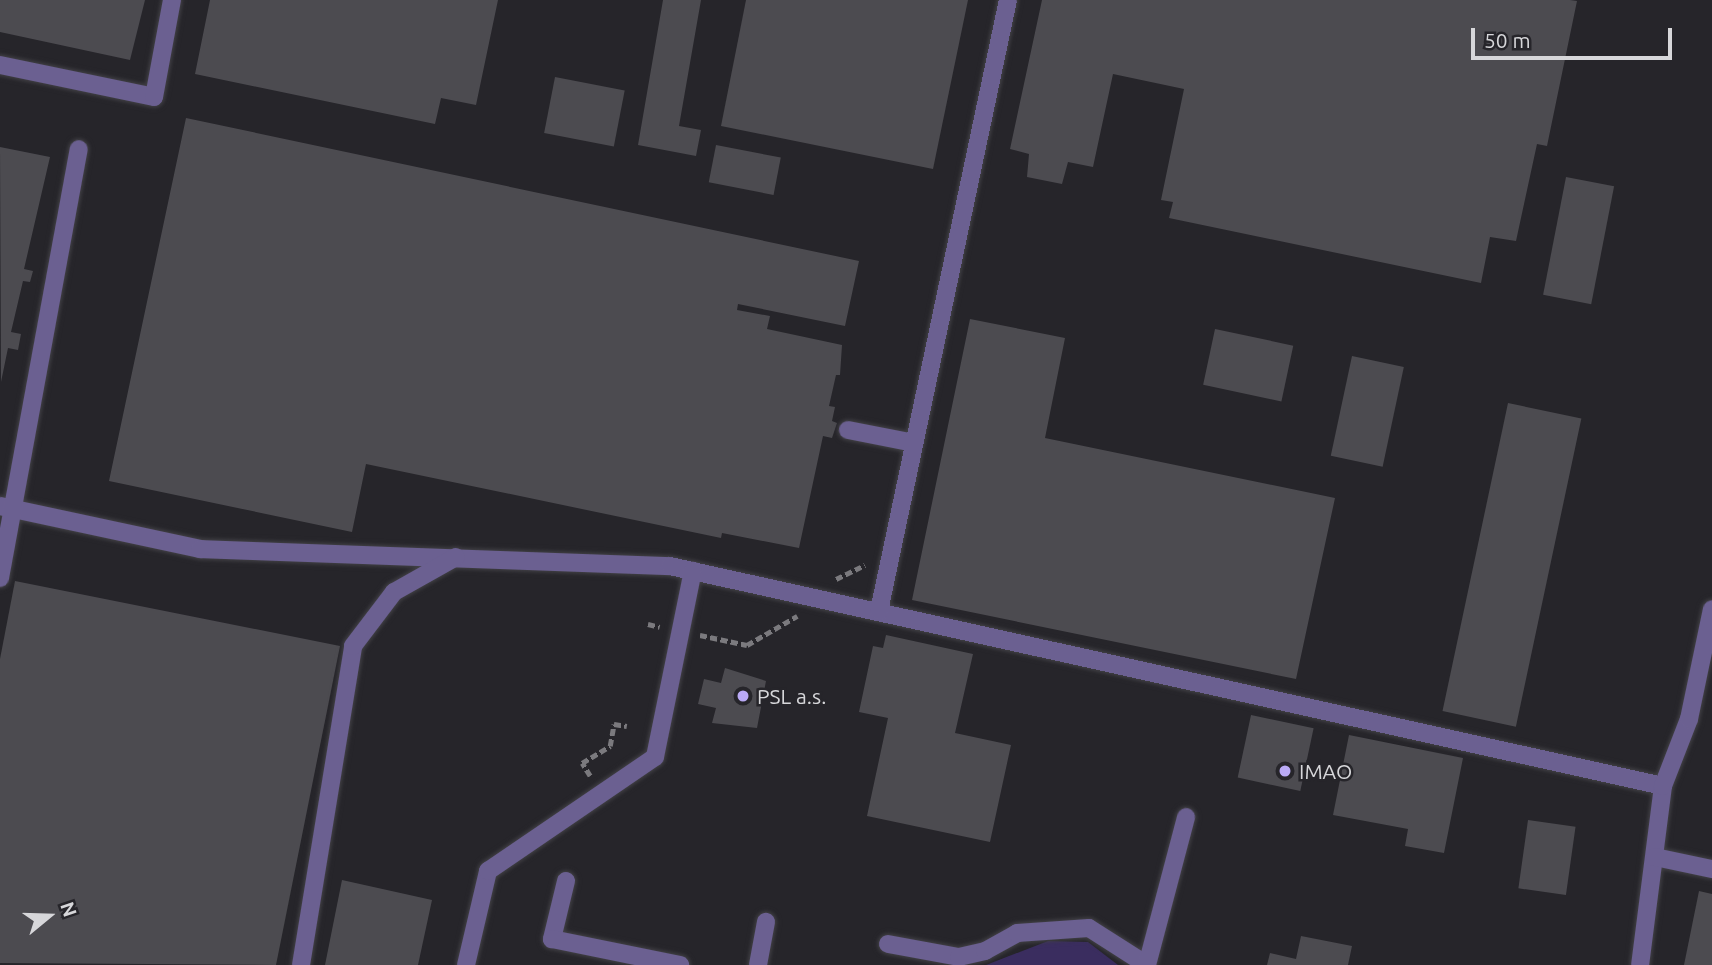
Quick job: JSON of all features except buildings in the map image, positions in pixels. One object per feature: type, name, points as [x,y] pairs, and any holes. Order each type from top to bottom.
[{"type":"lane","points":[[0,65],[154,97],[172,0]]},
{"type":"lane","points":[[878,611],[1008,0]]},
{"type":"lane","points":[[0,578],[7,507],[79,149]]},
{"type":"lane","points":[[848,430],[914,443]]},
{"type":"lane","points":[[7,507],[200,549],[456,557],[693,571],[1663,786]]},
{"type":"lane","points":[[301,965],[353,646],[394,592],[456,557]]},
{"type":"lane","points":[[466,965],[488,871],[655,757],[693,571]]},
{"type":"lane","points":[[1640,965],[1663,786],[1703,694],[1712,609]]},
{"type":"lane","points":[[888,944],[959,957],[985,951],[1017,933],[1088,928],[1147,965],[1186,817]]},
{"type":"lane","points":[[1655,857],[1712,869]]},
{"type":"lane","points":[[566,881],[552,939],[680,965]]},
{"type":"lane","points":[[758,965],[766,922]]},
{"type":"shaded area","points":[[1048,941],[1088,942],[1118,965],[986,965]]},
{"type":"place","name":"PSL a.s.","points":[[743,696]]},
{"type":"place","name":"IMAO","points":[[1285,771]]}]
